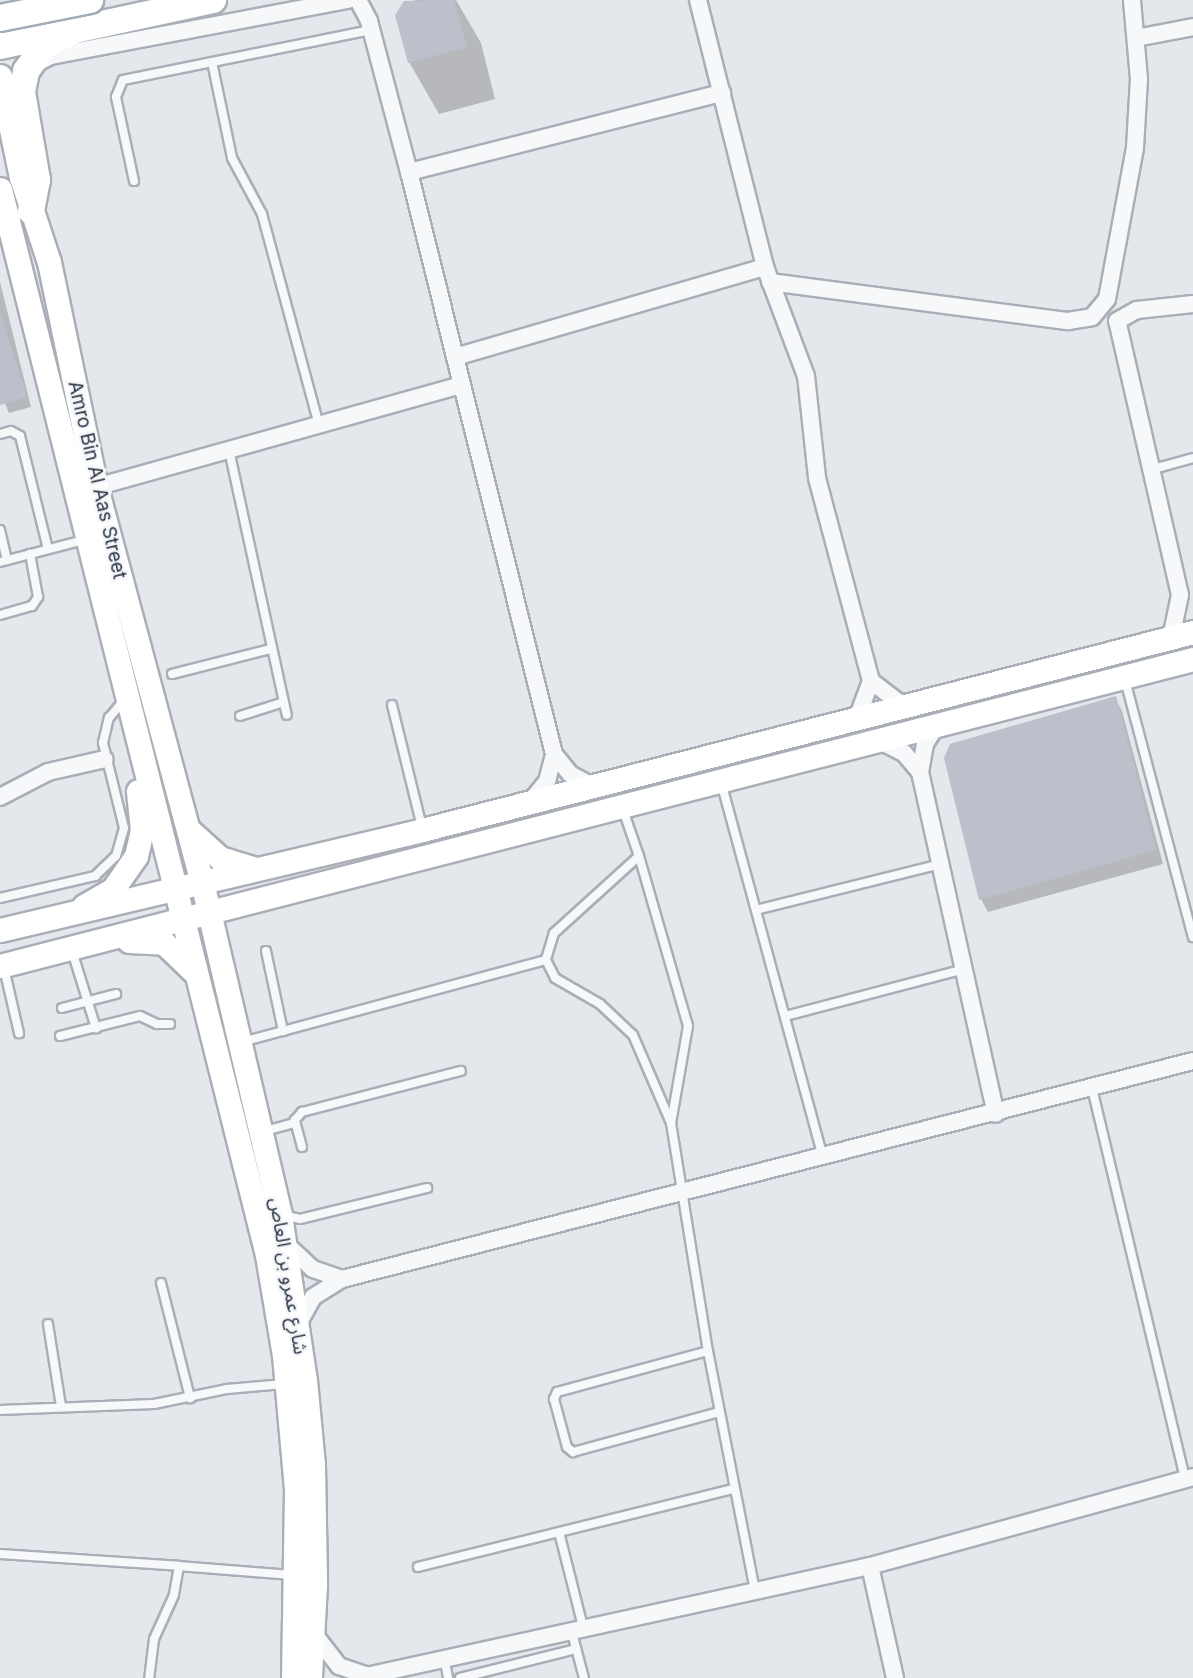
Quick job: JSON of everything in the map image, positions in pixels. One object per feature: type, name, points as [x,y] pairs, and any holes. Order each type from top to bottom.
[{"type":"main road","points":[[3,0],[31,24]]},
{"type":"main road","points":[[0,16],[87,13],[213,0]]},
{"type":"main road","points":[[0,16],[31,24],[87,13]]},
{"type":"main road","points":[[0,46],[87,13]]},
{"type":"main road","points":[[13,213],[37,180],[22,92],[13,73],[87,13]]},
{"type":"main road","name":"Amro Bin Al Aas Street","points":[[0,189],[13,213],[49,262],[96,487],[202,882]]},
{"type":"main road","name":"Amro Bin Al Aas Street","points":[[13,213],[128,706],[174,890]]},
{"type":"main road","points":[[0,929],[422,830],[1186,636]]},
{"type":"main road","points":[[1125,677],[1138,665],[1180,651],[1186,636]]},
{"type":"main road","points":[[2,966],[882,742],[1193,659]]},
{"type":"main road","points":[[0,929],[90,904],[113,889],[130,868],[140,843],[142,816],[130,754],[128,706]]},
{"type":"main road","points":[[185,824],[209,852],[257,869]]},
{"type":"main road","name":"شارع عمرو بن العاص","points":[[202,882],[219,965],[280,1215],[297,1326],[313,1465],[313,1634],[310,1678]]},
{"type":"main road","name":"شارع عمرو بن العاص","points":[[174,890],[260,1227],[287,1383],[298,1575],[293,1678]]},
{"type":"main road","points":[[219,965],[227,927],[252,902]]},
{"type":"main road","points":[[98,942],[164,943],[195,974]]},
{"type":"street","points":[[13,73],[51,57],[348,0]]},
{"type":"street","points":[[358,0],[370,26],[410,172],[554,754],[570,774],[593,786]]},
{"type":"street","points":[[370,26],[376,0]]},
{"type":"street","points":[[698,0],[767,274],[804,368],[817,478],[871,681],[856,721]]},
{"type":"street","points":[[455,356],[767,274],[1068,321],[1084,320],[1099,310],[1107,299],[1135,148],[1136,38],[1132,0]]},
{"type":"street","points":[[1136,38],[1193,27]]},
{"type":"street","points":[[410,172],[722,93]]},
{"type":"street","points":[[1117,321],[1137,310],[1193,304]]},
{"type":"street","points":[[1099,310],[1117,321],[1181,595],[1186,636]]},
{"type":"street","points":[[96,487],[462,385]]},
{"type":"street","points":[[1181,595],[1193,611]]},
{"type":"street","points":[[871,681],[906,709]]},
{"type":"street","points":[[935,728],[925,744],[920,772],[996,1114]]},
{"type":"street","points":[[882,742],[904,753],[920,772]]},
{"type":"street","points":[[530,803],[547,781],[554,754]]},
{"type":"street","points":[[0,797],[41,775],[106,759]]},
{"type":"street","points":[[297,1326],[313,1297],[341,1279],[996,1114],[1193,1061]]},
{"type":"street","points":[[284,1241],[301,1262],[341,1279]]},
{"type":"street","points":[[313,1634],[339,1665],[361,1676],[447,1670],[755,1592],[870,1566],[1189,1478]]},
{"type":"street","points":[[870,1566],[895,1678]]},
{"type":"lane","points":[[134,181],[116,97],[119,83],[370,26]]},
{"type":"lane","points":[[212,62],[232,158],[264,221],[318,425]]},
{"type":"lane","points":[[0,434],[11,431],[20,436],[48,550]]},
{"type":"lane","points":[[229,450],[270,649],[287,715]]},
{"type":"lane","points":[[1153,469],[1193,458]]},
{"type":"lane","points":[[0,530],[4,561],[90,538]]},
{"type":"lane","points":[[0,615],[32,606],[38,597],[30,554]]},
{"type":"lane","points":[[172,674],[270,649]]},
{"type":"lane","points":[[1125,677],[1193,937]]},
{"type":"lane","points":[[240,716],[284,702]]},
{"type":"lane","points":[[392,705],[422,830]]},
{"type":"lane","points":[[0,898],[94,876],[116,856],[124,828],[106,759],[106,726],[128,706]]},
{"type":"lane","points":[[721,782],[823,1158]]},
{"type":"lane","points":[[622,807],[639,856],[688,1026],[671,1123]]},
{"type":"lane","points":[[639,856],[554,933],[546,960],[555,978],[600,1004],[633,1035],[671,1123],[680,1194],[708,1351],[755,1592]]},
{"type":"lane","points":[[756,911],[941,864]]},
{"type":"lane","points":[[72,948],[96,1028]]},
{"type":"lane","points":[[266,951],[283,1031]]},
{"type":"lane","points":[[239,1043],[546,960]]},
{"type":"lane","points":[[2,966],[19,1033]]},
{"type":"lane","points":[[785,1016],[964,969]]},
{"type":"lane","points":[[62,1007],[116,994]]},
{"type":"lane","points":[[60,1036],[141,1016],[157,1024],[170,1024]]},
{"type":"lane","points":[[261,1132],[295,1123],[302,1112],[461,1071]]},
{"type":"lane","points":[[1092,1088],[1189,1478]]},
{"type":"lane","points":[[295,1123],[302,1147]]},
{"type":"lane","points":[[280,1215],[300,1219],[427,1188]]},
{"type":"lane","points":[[161,1283],[190,1398]]},
{"type":"lane","points":[[48,1324],[61,1406]]},
{"type":"lane","points":[[708,1351],[557,1392],[554,1399],[566,1447],[573,1452],[719,1412]]},
{"type":"lane","points":[[0,1409],[154,1404],[227,1389],[287,1383]]},
{"type":"lane","points":[[418,1567],[734,1489]]},
{"type":"lane","points":[[559,1532],[584,1678]]},
{"type":"lane","points":[[0,1554],[298,1575]]},
{"type":"lane","points":[[149,1678],[154,1639],[174,1595],[178,1566]]},
{"type":"lane","points":[[460,1678],[578,1638]]},
{"type":"building","points":[[454,0],[467,47],[408,63],[395,15],[404,1]]},
{"type":"building","points":[[0,312],[27,397],[0,405]]},
{"type":"building","points":[[1116,696],[1156,850],[979,900],[944,758],[950,744]]}]
